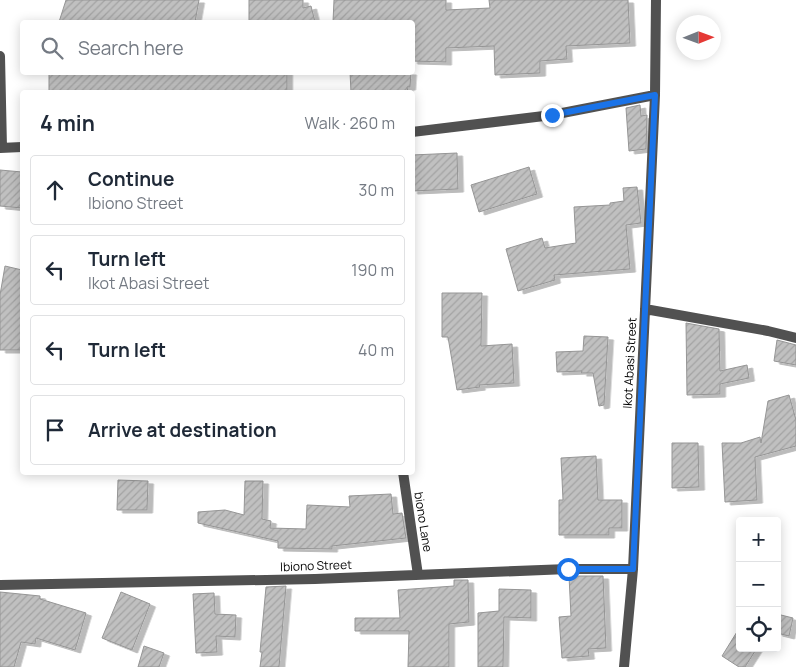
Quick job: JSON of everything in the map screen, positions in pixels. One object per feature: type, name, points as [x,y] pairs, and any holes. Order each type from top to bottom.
[{"type":"street","name":"Ikot Abasi Street","points":[[624,667],[633,569],[655,95],[656,0]]},
{"type":"street","points":[[0,56],[1,148],[20,147]]},
{"type":"street","points":[[415,132],[552,115],[655,95]]},
{"type":"street","points":[[645,309],[768,331],[796,338]]},
{"type":"street","name":"biono Lane","points":[[403,475],[418,575]]},
{"type":"street","name":"Ibiono Street","points":[[0,586],[418,575],[568,569],[633,569]]},
{"type":"building","points":[[66,0],[199,0],[195,20],[60,20]]},
{"type":"building","points":[[249,0],[303,0],[303,8],[311,6],[314,20],[249,20]]},
{"type":"building","points":[[334,0],[446,0],[446,10],[490,8],[489,0],[628,0],[630,43],[566,46],[567,59],[540,61],[540,73],[495,75],[494,46],[446,48],[446,62],[415,61],[415,20],[333,20]]},
{"type":"building","points":[[49,75],[287,75],[287,90],[49,90]]},
{"type":"building","points":[[350,75],[411,75],[410,87],[407,87],[408,90],[351,90]]},
{"type":"building","points":[[640,105],[641,116],[647,115],[646,149],[629,151],[626,108]]},
{"type":"building","points":[[457,153],[458,189],[415,191],[415,155]]},
{"type":"building","points":[[529,167],[537,194],[479,212],[471,185]]},
{"type":"building","points":[[0,170],[20,172],[20,208],[0,206]]},
{"type":"building","points":[[637,187],[641,223],[626,225],[630,269],[554,275],[555,280],[518,291],[506,249],[542,238],[545,248],[576,243],[574,207],[610,205],[610,203],[624,201],[623,188]]},
{"type":"building","points":[[5,266],[20,270],[20,350],[0,350],[0,295]]},
{"type":"building","points":[[442,293],[482,293],[481,346],[512,344],[514,383],[479,385],[480,387],[457,390],[448,337],[442,337]]},
{"type":"building","points":[[686,323],[719,329],[720,371],[747,365],[749,378],[720,384],[720,394],[687,395]]},
{"type":"building","points":[[584,336],[608,337],[604,405],[599,406],[593,373],[581,373],[582,371],[557,372],[556,352],[583,351]]},
{"type":"building","points":[[777,340],[796,345],[796,365],[774,361]]},
{"type":"building","points":[[789,395],[796,420],[796,446],[755,457],[757,500],[725,502],[722,443],[741,443],[760,437],[761,443],[768,401]]},
{"type":"building","points":[[672,443],[698,443],[699,487],[672,488]]},
{"type":"building","points":[[596,456],[598,500],[622,500],[622,528],[609,528],[609,535],[559,535],[559,500],[563,500],[561,458]]},
{"type":"building","points":[[118,480],[148,481],[147,510],[117,510]]},
{"type":"building","points":[[245,481],[263,481],[262,519],[271,521],[270,528],[306,529],[307,505],[350,507],[349,496],[391,494],[393,514],[402,513],[406,538],[332,546],[332,549],[278,548],[278,541],[198,523],[198,512],[225,510],[244,515]]},
{"type":"building","points":[[569,576],[603,576],[606,648],[588,649],[589,656],[562,658],[559,617],[571,616]]},
{"type":"building","points":[[454,580],[468,580],[469,622],[449,624],[449,667],[408,667],[409,631],[355,631],[355,618],[400,618],[398,590],[454,586]]},
{"type":"building","points":[[286,586],[279,667],[260,667],[266,587]]},
{"type":"building","points":[[499,589],[531,590],[531,618],[504,617],[503,667],[478,667],[478,613],[499,611]]},
{"type":"building","points":[[0,592],[40,596],[40,599],[86,613],[75,650],[36,638],[35,644],[21,642],[14,667],[0,667]]},
{"type":"building","points":[[121,592],[150,604],[132,650],[102,638]]},
{"type":"building","points":[[214,593],[215,614],[236,615],[235,637],[216,636],[217,652],[196,653],[193,594]]},
{"type":"building","points":[[781,615],[793,618],[789,636],[781,634]]},
{"type":"building","points":[[736,633],[736,652],[754,652],[745,667],[739,667],[722,656]]},
{"type":"building","points":[[144,646],[164,653],[159,667],[138,667]]},
{"type":"route","points":[[552,115],[655,95],[633,569],[568,569]]}]
